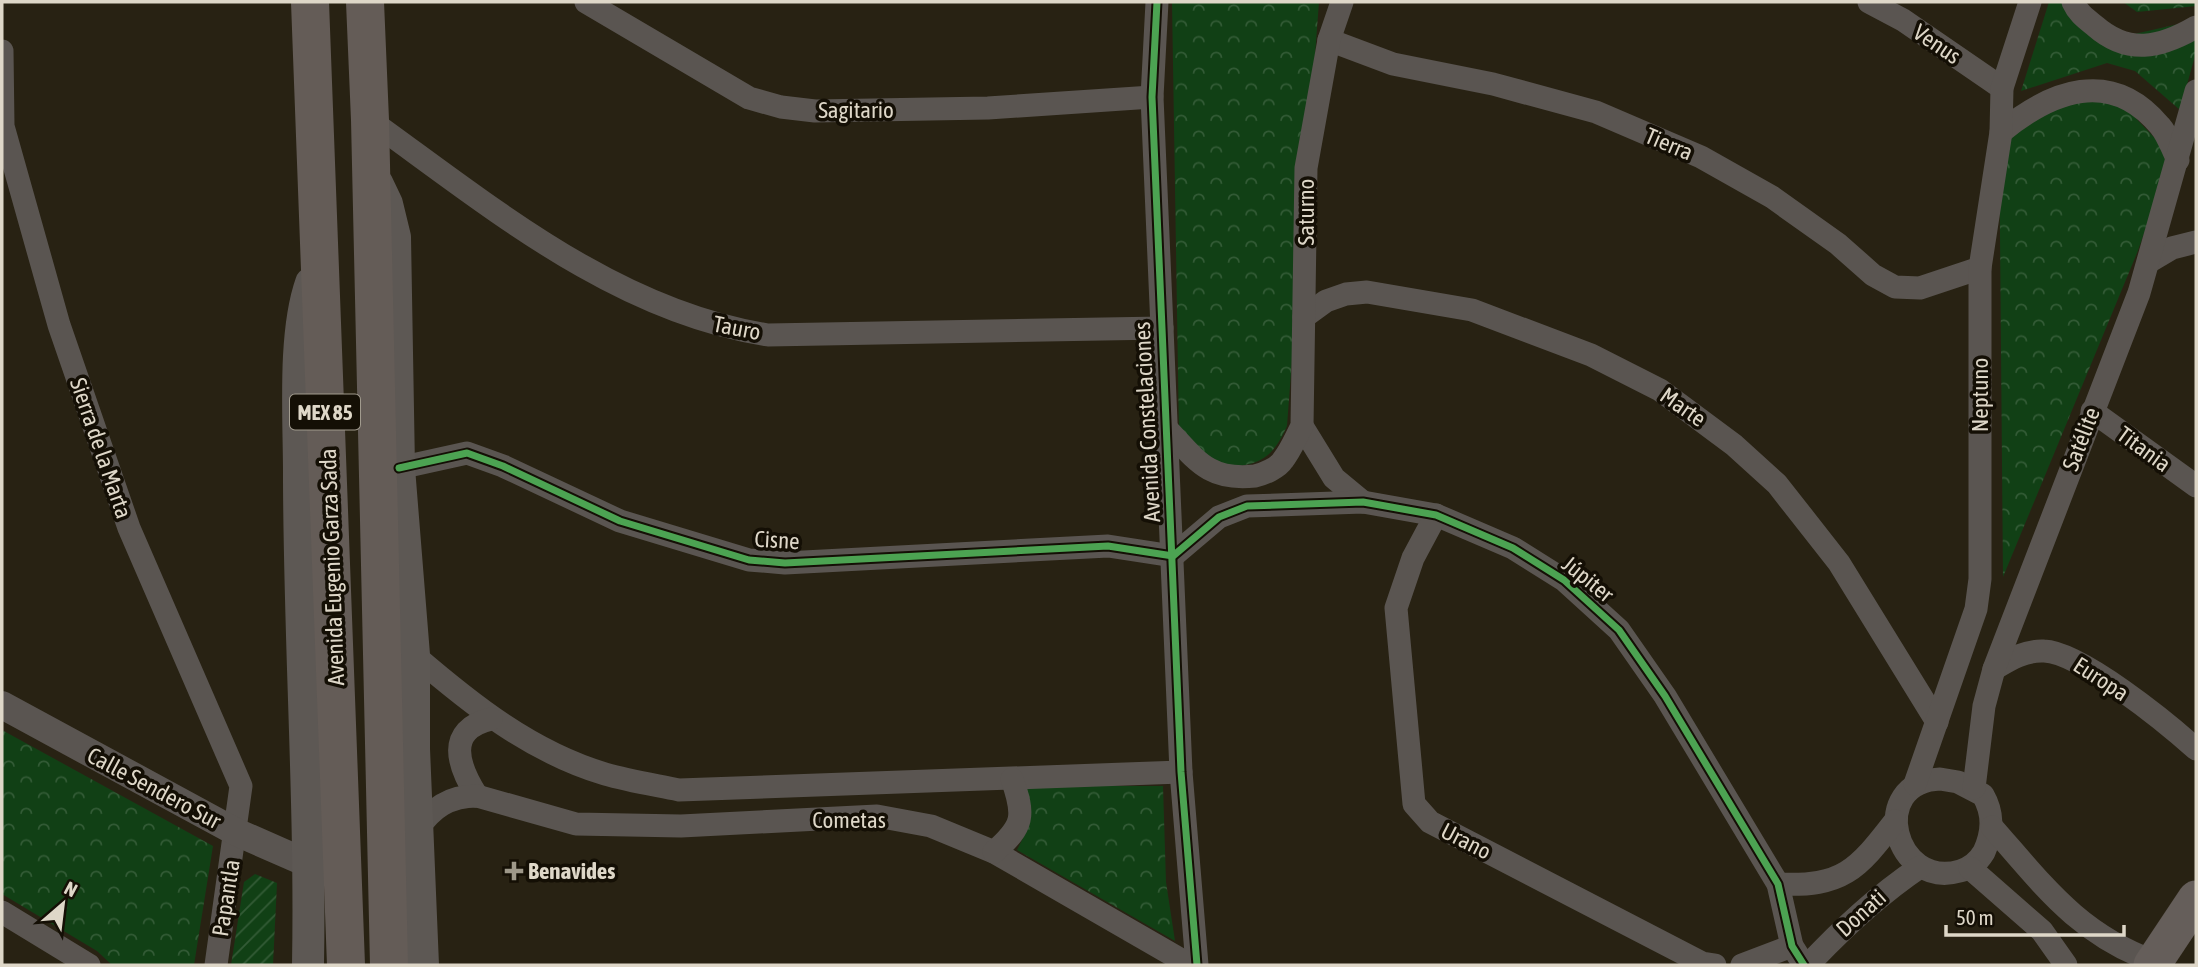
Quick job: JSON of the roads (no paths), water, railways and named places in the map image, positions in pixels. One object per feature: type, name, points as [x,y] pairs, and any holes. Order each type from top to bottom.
[{"type":"highway","name":"Avenida Eugenio Garza Sada","points":[[310,2],[318,262],[343,822],[344,965]]},
{"type":"highway","name":"Avenida Eugenio Garza Sada","points":[[365,2],[389,965]]},
{"type":"main road","points":[[371,171],[387,204],[395,237],[399,468],[414,655],[417,830],[423,959],[448,965]]},
{"type":"main road","points":[[318,262],[303,320],[299,434],[308,953],[344,965]]},
{"type":"main road","points":[[287,965],[293,912],[308,878]]},
{"type":"main road","points":[[2153,964],[2196,900]]},
{"type":"street","name":"Sagitario","points":[[586,2],[749,98],[781,107],[815,111],[988,108],[1152,97]]},
{"type":"street","name":"Avenida Constelaciones","points":[[1157,2],[1152,97],[1181,772],[1197,965]]},
{"type":"street","name":"Saturno","points":[[1168,430],[1202,466],[1220,476],[1236,478],[1261,475],[1282,463],[1302,426],[1306,167],[1329,40],[1342,2]]},
{"type":"street","name":"Venus","points":[[1869,2],[1903,20],[2002,88]]},
{"type":"street","name":"Neptuno","points":[[1915,784],[1976,609],[1980,579],[1980,268],[2001,132],[2002,88],[2030,2]]},
{"type":"street","points":[[2073,2],[2078,12],[2103,34],[2122,44],[2142,46],[2164,42],[2196,27]]},
{"type":"street","name":"Tierra","points":[[1329,40],[1393,64],[1493,84],[1596,113],[1689,152],[1772,197],[1838,244],[1873,275],[1895,287],[1920,288],[1980,268]]},
{"type":"street","name":"Sierra de la Marta","points":[[2,51],[2,126],[59,325],[129,528],[241,786],[236,832]]},
{"type":"street","points":[[2001,132],[2028,110],[2053,98],[2080,90],[2099,90],[2124,97],[2144,111],[2162,128],[2178,160]]},
{"type":"street","name":"Satélite","points":[[1974,788],[1984,706],[1994,669],[2150,261],[2196,91]]},
{"type":"street","name":"Tauro","points":[[370,121],[556,250],[676,313],[725,329],[768,335],[1162,328]]},
{"type":"street","points":[[2150,261],[2172,248],[2196,242]]},
{"type":"street","name":"Marte","points":[[1304,317],[1326,301],[1346,294],[1367,292],[1472,310],[1591,355],[1660,390],[1734,444],[1777,484],[1839,563],[1937,722]]},
{"type":"street","name":"Titania","points":[[2092,411],[2196,486]]},
{"type":"street","points":[[1302,426],[1334,478],[1363,502]]},
{"type":"street","name":"Cisne","points":[[399,468],[467,453],[620,521],[749,560],[785,563],[1108,546],[1173,556]]},
{"type":"street","name":"Júpiter","points":[[1173,556],[1219,517],[1248,506],[1363,502],[1436,516],[1513,548],[1564,580],[1619,630],[1665,696],[1778,884],[1792,946],[1806,965]]},
{"type":"street","name":"Urano","points":[[1436,516],[1413,558],[1396,608],[1414,804],[1430,822],[1702,963],[1715,965]]},
{"type":"street","name":"Europa","points":[[1994,669],[2018,655],[2043,650],[2064,655],[2125,693],[2196,749]]},
{"type":"street","name":"Cometas","points":[[414,655],[491,719],[556,755],[605,774],[679,790],[1181,772]]},
{"type":"street","name":"Calle Sendero Sur","points":[[2,705],[236,832],[308,878]]},
{"type":"street","points":[[477,796],[460,766],[458,752],[469,730],[491,719]]},
{"type":"street","points":[[994,852],[1014,834],[1021,819],[1020,803],[1012,779]]},
{"type":"street","points":[[1940,779],[1974,788],[1990,806],[1992,827],[1982,856],[1970,868],[1952,873],[1920,867],[1910,858],[1899,839],[1895,821],[1904,797],[1915,784],[1940,779]]},
{"type":"street","name":"Cometas","points":[[417,830],[438,806],[458,797],[477,796],[576,824],[681,826],[877,816],[930,826],[994,852],[1190,965]]},
{"type":"street","name":"Donati","points":[[1778,884],[1830,882],[1845,874],[1871,852],[1895,821]]},
{"type":"street","points":[[1992,827],[2067,912],[2109,942],[2153,964]]},
{"type":"street","name":"Papantla","points":[[216,965],[236,832]]},
{"type":"street","name":"Donati","points":[[1806,965],[1860,911],[1920,867]]},
{"type":"street","points":[[1970,868],[2042,931],[2066,965]]},
{"type":"street","points":[[2,912],[89,965]]},
{"type":"street","points":[[1742,965],[1792,946]]},
{"type":"place","name":"Benavides","points":[[514,871]]}]
